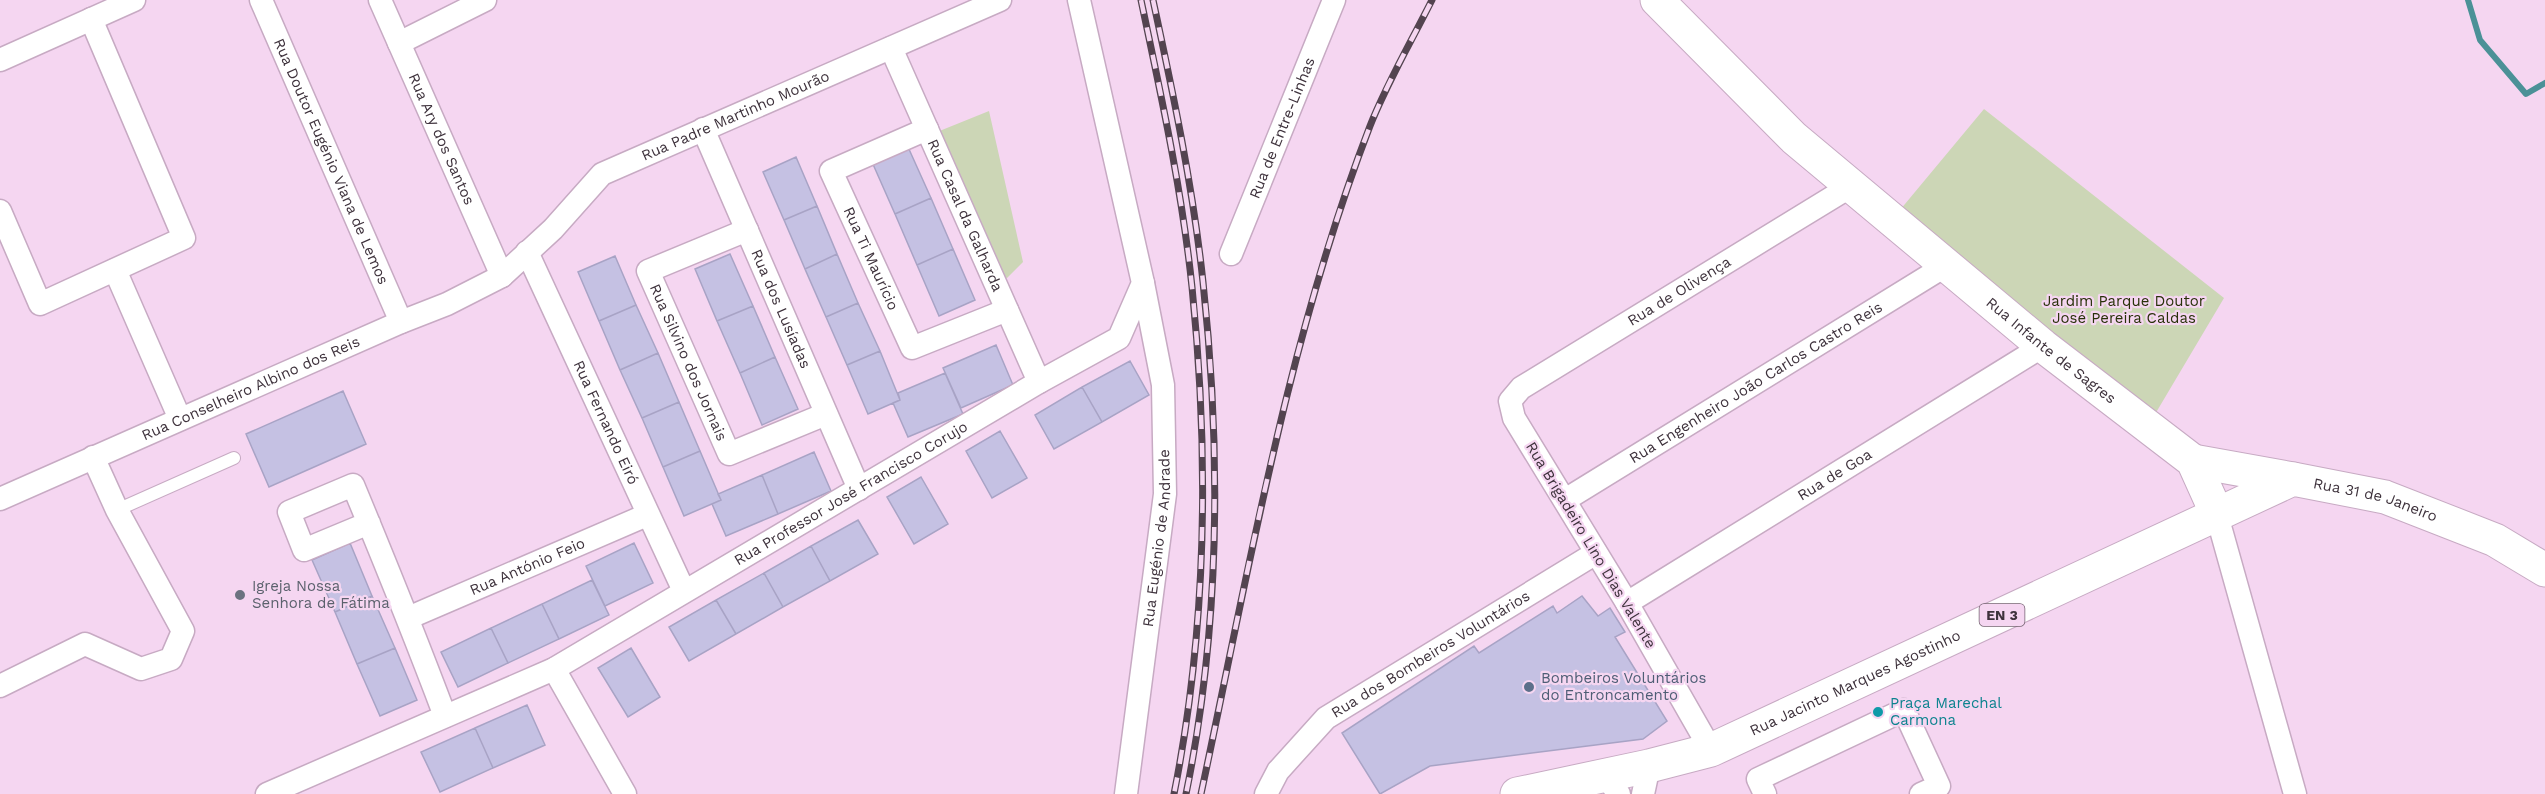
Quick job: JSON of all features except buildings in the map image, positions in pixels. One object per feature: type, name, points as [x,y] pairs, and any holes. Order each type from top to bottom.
[{"type":"main road","name":"Rua Infante de Sagres","points":[[1657,0],[1794,138],[1944,266],[2043,346],[2193,461],[2216,512]]},
{"type":"main road","name":"Rua 31 de Janeiro","points":[[2193,461],[2385,497],[2495,540],[2545,570]]},
{"type":"main road","name":"Rua Jacinto Marques Agostinho","points":[[1711,750],[2216,512],[2293,479]]},
{"type":"main road","name":"EN 3","points":[[1517,794],[1646,780],[1711,750]]},
{"type":"street","points":[[0,60],[134,0]]},
{"type":"street","name":"Rua Doutor Eugénio Viana de Lemos","points":[[261,0],[401,322]]},
{"type":"street","name":"Rua Ary dos Santos","points":[[380,0],[502,276]]},
{"type":"street","points":[[399,43],[485,0]]},
{"type":"street","name":"Rua Padre Martinho Mourão","points":[[502,276],[602,174],[999,0]]},
{"type":"street","points":[[1078,0],[1143,283]]},
{"type":"street","name":"Rua de Entre-Linhas","points":[[1231,254],[1334,0]]},
{"type":"street","points":[[0,211],[40,304],[184,238],[91,19]]},
{"type":"street","name":"Rua Casal da Galharda","points":[[891,48],[1039,382]]},
{"type":"street","name":"Rua dos Lusíadas","points":[[703,129],[859,489]]},
{"type":"street","name":"Rua Ti Maurício","points":[[927,129],[831,171],[912,348],[1007,310]]},
{"type":"street","name":"Rua de Olivença","points":[[1510,401],[1521,388],[1851,186]]},
{"type":"street","name":"Rua Silvino dos Jornais","points":[[747,230],[648,271],[729,454],[826,414]]},
{"type":"street","name":"Rua Fernando Eiró","points":[[527,252],[684,591]]},
{"type":"street","name":"Rua Engenheiro João Carlos Castro Reis","points":[[1565,500],[1944,266]]},
{"type":"street","points":[[115,270],[180,419]]},
{"type":"street","name":"Rua Conselheiro Albino dos Reis","points":[[0,499],[401,322],[447,304],[502,276]]},
{"type":"street","name":"Rua Professor José Francisco Corujo","points":[[267,794],[554,669],[1039,382],[1119,338],[1143,283]]},
{"type":"street","name":"Rua Eugénio de Andrade","points":[[1126,794],[1165,494],[1163,385],[1143,283]]},
{"type":"street","name":"Rua de Goa","points":[[1627,603],[2043,346]]},
{"type":"street","name":"Rua Brigadeiro Lino Dias Valente","points":[[1510,401],[1514,418],[1627,603],[1711,750]]},
{"type":"street","points":[[0,686],[85,644],[141,669],[171,659],[183,632],[117,510],[93,457]]},
{"type":"street","name":"Rua Infante de Sagres","points":[[2216,512],[2295,794]]},
{"type":"street","name":"Rua António Feio","points":[[408,618],[647,515]]},
{"type":"street","points":[[369,523],[445,716]]},
{"type":"street","name":"Rua dos Bombeiros Voluntários","points":[[1266,794],[1278,771],[1326,718],[1596,553]]},
{"type":"street","points":[[554,669],[625,794]]},
{"type":"street","points":[[1765,794],[1758,779],[1904,711],[1939,786],[1921,794]]},
{"type":"lane","points":[[117,510],[234,458]]},
{"type":"green space","name":"Jardim Parque Doutor José Pereira Caldas","points":[[1984,109],[2224,298],[2151,421],[1895,216]]},
{"type":"green space","points":[[989,111],[1023,262],[1007,278],[997,275],[937,132]]},
{"type":"waterway","points":[[2468,0],[2480,40],[2526,94],[2545,83]]},
{"type":"railway","points":[[1141,0],[1183,215],[1192,287],[1201,413],[1202,541],[1199,605],[1185,731],[1174,794]]},
{"type":"railway","points":[[1153,0],[1194,211],[1203,282],[1213,410],[1214,539],[1211,603],[1206,668],[1186,794]]},
{"type":"railway","points":[[1201,794],[1272,457],[1315,290],[1370,126],[1432,0]]},
{"type":"place","name":"Igreja Nossa Senhora de Fátima","points":[[240,595]]},
{"type":"place","name":"Bombeiros Voluntários do Entroncamento","points":[[1529,687]]},
{"type":"place","name":"Praça Marechal Carmona","points":[[1878,712]]}]
